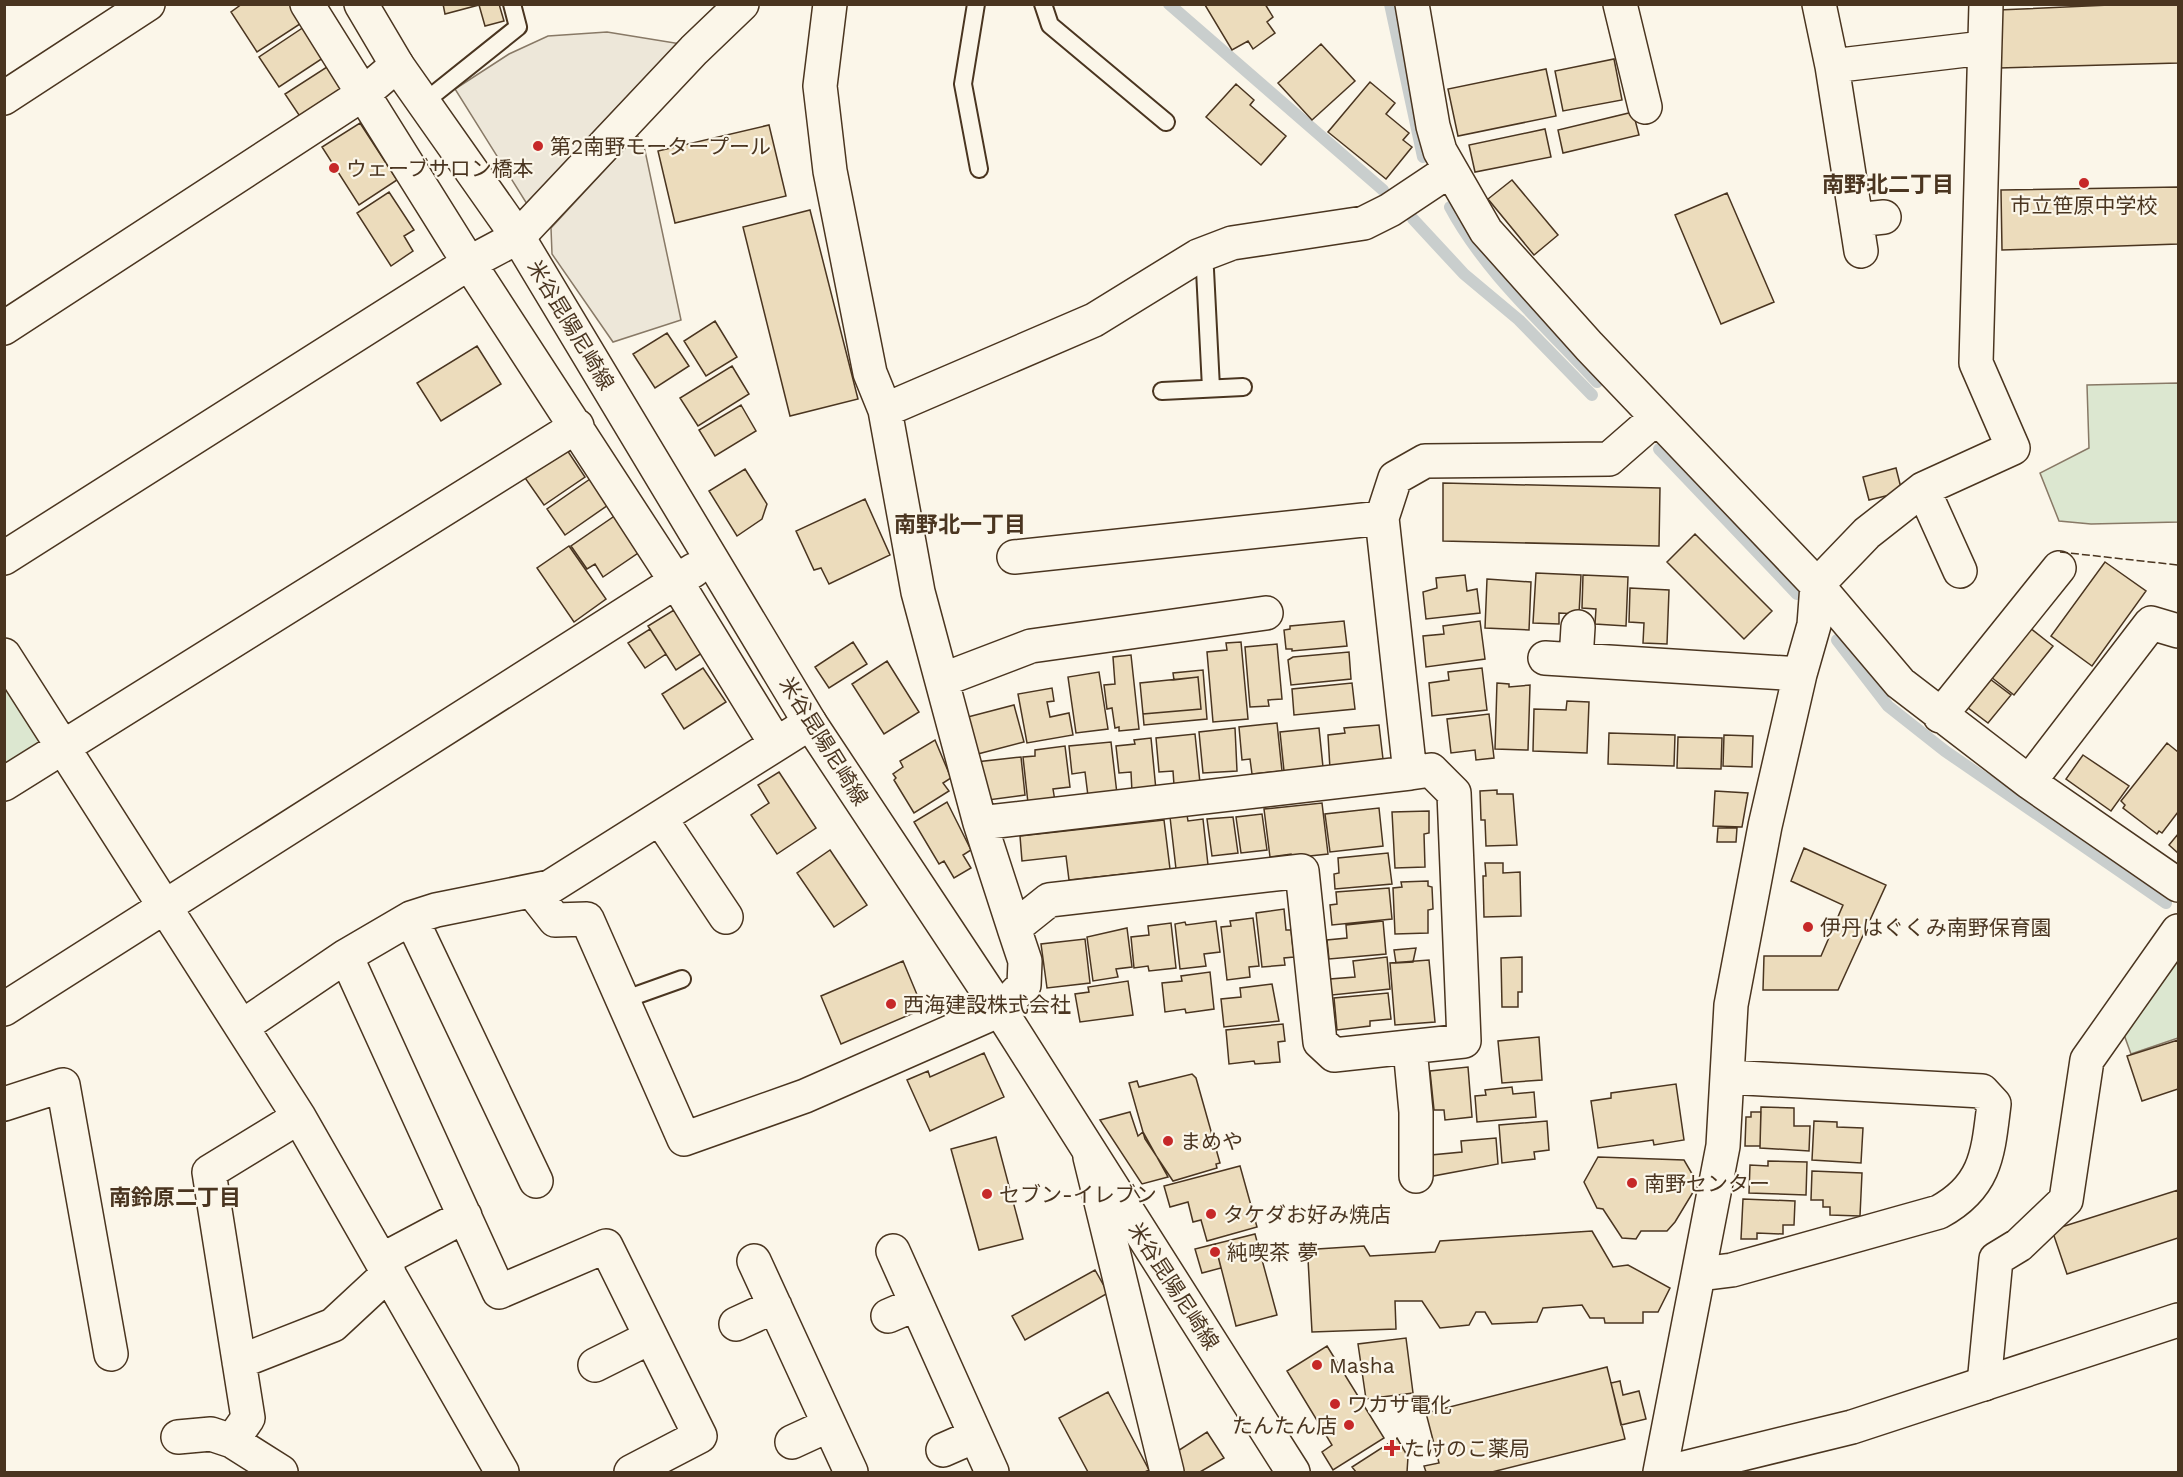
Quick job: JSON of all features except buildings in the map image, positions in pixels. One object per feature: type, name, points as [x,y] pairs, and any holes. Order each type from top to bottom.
[{"type":"street","points":[[4,98],[148,4]]},
{"type":"street","points":[[307,4],[469,263],[677,583],[776,744]]},
{"type":"street","name":"米谷昆陽尼崎線","points":[[361,4],[397,65],[518,237],[810,723],[1000,1010],[1293,1473]]},
{"type":"street","points":[[4,558],[469,263],[518,237],[694,50],[742,4]]},
{"type":"street","points":[[533,892],[555,920],[587,920],[684,1139],[806,1096],[1000,1010],[1024,985],[1025,961],[980,824],[907,542],[885,410],[870,373],[830,171],[820,86],[830,4]]},
{"type":"street","points":[[1412,4],[1433,126],[1440,151],[1486,231],[1656,418],[1817,585],[1900,683],[1940,716],[2029,782],[2178,885]]},
{"type":"street","points":[[1620,4],[1645,107]]},
{"type":"street","points":[[1819,4],[1867,229]]},
{"type":"street","points":[[1660,1473],[1723,1146],[1731,1005],[1765,826],[1800,674],[1814,625],[1817,585],[1867,533],[1923,489],[2013,448],[1976,363],[1986,4]]},
{"type":"street","points":[[1832,66],[1983,48]]},
{"type":"street","points":[[4,328],[363,94],[397,65]]},
{"type":"street","points":[[885,410],[1094,320],[1198,256],[1232,243],[1364,223],[1390,210],[1450,170]]},
{"type":"street","points":[[1410,773],[1382,518],[1395,478],[1425,461],[1609,459],[1656,418]]},
{"type":"street","points":[[4,784],[577,426]]},
{"type":"street","points":[[1923,489],[1960,571]]},
{"type":"street","points":[[1014,557],[1382,518]]},
{"type":"street","points":[[4,1009],[677,583],[712,557]]},
{"type":"street","points":[[1940,716],[2059,568]]},
{"type":"street","points":[[942,680],[1031,646],[1266,613]]},
{"type":"street","points":[[2029,782],[2151,623],[2178,631]]},
{"type":"street","points":[[1578,627],[1561,659],[1800,674]]},
{"type":"street","points":[[4,655],[299,1117],[502,1473]]},
{"type":"street","points":[[243,1026],[346,956],[411,918],[436,910],[550,887],[810,723]]},
{"type":"street","points":[[980,824],[1431,770],[1454,793],[1464,1041],[1334,1055],[1320,1042],[1302,871],[1049,900],[1014,928]]},
{"type":"street","points":[[660,818],[726,917]]},
{"type":"street","points":[[411,918],[536,1181]]},
{"type":"street","points":[[1984,1384],[1996,1259],[2019,1245],[2066,1200],[2087,1060],[2178,931]]},
{"type":"street","points":[[346,956],[499,1292],[606,1245],[700,1436],[631,1473]]},
{"type":"street","points":[[1410,1048],[1416,1112],[1416,1176]]},
{"type":"street","points":[[1700,1274],[1732,1270],[1934,1214],[1967,1192],[1980,1174],[1988,1152],[1994,1104],[1982,1090],[1727,1077]]},
{"type":"street","points":[[4,1104],[63,1085],[111,1354]]},
{"type":"street","points":[[232,1441],[248,1418],[209,1172],[299,1117]]},
{"type":"street","points":[[1090,1153],[1167,1473]]},
{"type":"street","points":[[239,1362],[333,1325],[385,1267],[465,1216]]},
{"type":"street","points":[[893,1251],[902,1310],[975,1436],[992,1473]]},
{"type":"street","points":[[754,1262],[851,1473]]},
{"type":"street","points":[[736,1324],[775,1306]]},
{"type":"street","points":[[1668,1473],[1852,1427],[2178,1320]]},
{"type":"street","points":[[595,1365],[651,1337]]},
{"type":"street","points":[[792,1442],[829,1425]]},
{"type":"street","points":[[178,1437],[211,1434],[232,1441],[280,1473]]},
{"type":"street","points":[[943,1450],[975,1436]]},
{"type":"lane","points":[[423,103],[518,27],[512,4]]},
{"type":"lane","points":[[976,4],[963,84],[979,169]]},
{"type":"lane","points":[[1043,4],[1050,25],[1166,122]]},
{"type":"lane","points":[[1198,256],[1205,270],[1210,388]]},
{"type":"lane","points":[[1162,391],[1243,387]]},
{"type":"lane","points":[[622,1000],[682,979]]},
{"type":"green space","points":[[2178,383],[2178,522],[2091,524],[2059,521],[2040,473],[2089,448],[2087,385]]},
{"type":"green space","points":[[4,679],[41,738],[38,752],[4,774]]},
{"type":"green space","points":[[2178,949],[2178,1038],[2131,1054],[2122,1029]]},
{"type":"shaded area","name":"第2南野モータープール","points":[[607,32],[681,44],[527,204],[455,89],[509,54],[548,36]]},
{"type":"shaded area","points":[[637,135],[644,146],[681,320],[613,342],[552,254],[551,228]]},
{"type":"waterway","points":[[1169,4],[1383,190]]},
{"type":"waterway","points":[[1390,4],[1423,157]]},
{"type":"waterway","points":[[1450,207],[1464,231],[1499,277],[1597,382]]},
{"type":"waterway","points":[[1413,219],[1464,274],[1519,320],[1592,395]]},
{"type":"waterway","points":[[1659,449],[1797,594]]},
{"type":"waterway","points":[[1837,640],[1888,706],[1945,751],[2166,903]]},
{"type":"fence","points":[[2060,552],[2178,565]]},
{"type":"place","name":"第2南野モータープール","points":[[538,146]]},
{"type":"place","name":"ウェーブサロン橋本","points":[[334,168]]},
{"type":"place","name":"市立笹原中学校","points":[[2084,183]]},
{"type":"place","name":"伊丹はぐくみ南野保育園","points":[[1808,927]]},
{"type":"place","name":"西海建設株式会社","points":[[891,1004]]},
{"type":"place","name":"まめや","points":[[1168,1141]]},
{"type":"place","name":"南野センター","points":[[1632,1183]]},
{"type":"place","name":"セブン-イレブン","points":[[987,1194]]},
{"type":"place","name":"タケダお好み焼店","points":[[1211,1214]]},
{"type":"place","name":"純喫茶 夢","points":[[1215,1252]]},
{"type":"place","name":"Masha","points":[[1317,1365]]},
{"type":"place","name":"ワカサ電化","points":[[1335,1404]]},
{"type":"place","name":"たんたん店","points":[[1349,1425]]},
{"type":"place","name":"たけのこ薬局","points":[[1392,1448]]},
{"type":"district","name":"南野北二丁目","points":[[1888,184]]},
{"type":"district","name":"南野北一丁目","points":[[960,524]]},
{"type":"district","name":"南鈴原二丁目","points":[[175,1197]]}]
